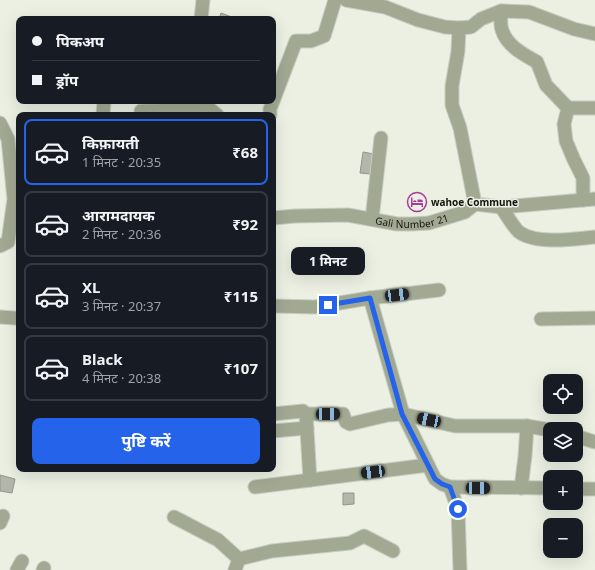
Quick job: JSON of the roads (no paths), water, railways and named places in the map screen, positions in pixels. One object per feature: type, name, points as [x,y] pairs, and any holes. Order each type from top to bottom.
[{"type":"street","points":[[201,16],[202,0]]},
{"type":"street","points":[[276,93],[296,41],[311,41],[324,36],[335,0]]},
{"type":"street","points":[[346,0],[385,7],[418,20],[445,27],[471,27],[481,19],[501,11],[528,12],[574,29],[595,34]]},
{"type":"street","points":[[501,11],[502,29],[507,39],[525,55],[537,62],[546,84],[568,108],[595,108]]},
{"type":"street","points":[[458,28],[458,51],[452,86],[452,105],[460,128],[475,204],[501,207],[589,200],[583,178],[566,142],[564,124],[568,108]]},
{"type":"street","points":[[140,111],[189,110],[200,104]]},
{"type":"street","points":[[206,104],[214,112]]},
{"type":"street","points":[[0,123],[8,140],[16,192]]},
{"type":"street","points":[[372,219],[381,138]]},
{"type":"street","points":[[0,246],[8,242],[16,204]]},
{"type":"street","name":"Gali Number 21","points":[[276,218],[348,215],[397,224],[429,223],[465,212],[475,204]]},
{"type":"street","points":[[501,207],[518,232],[535,239],[562,240],[595,237]]},
{"type":"street","points":[[276,306],[315,307],[370,298],[439,290]]},
{"type":"street","points":[[370,298],[402,414],[435,479],[450,487],[543,488]]},
{"type":"street","points":[[0,317],[16,318]]},
{"type":"street","points":[[541,319],[595,318]]},
{"type":"street","points":[[276,414],[303,411],[306,414],[343,414],[346,422],[350,424],[388,414],[402,414],[455,426],[526,426],[543,429]]},
{"type":"street","points":[[306,414],[310,480]]},
{"type":"street","points":[[520,488],[526,456],[526,426]]},
{"type":"street","points":[[276,431],[307,428]]},
{"type":"street","points":[[583,438],[595,442]]},
{"type":"street","points":[[255,487],[428,465]]},
{"type":"street","points":[[450,487],[458,509],[460,570]]},
{"type":"street","points":[[583,489],[595,489]]},
{"type":"street","points":[[174,517],[218,540],[237,565],[272,552],[350,543],[364,536],[393,551]]},
{"type":"place","name":"wahoe Commune","points":[[417,202]]}]
